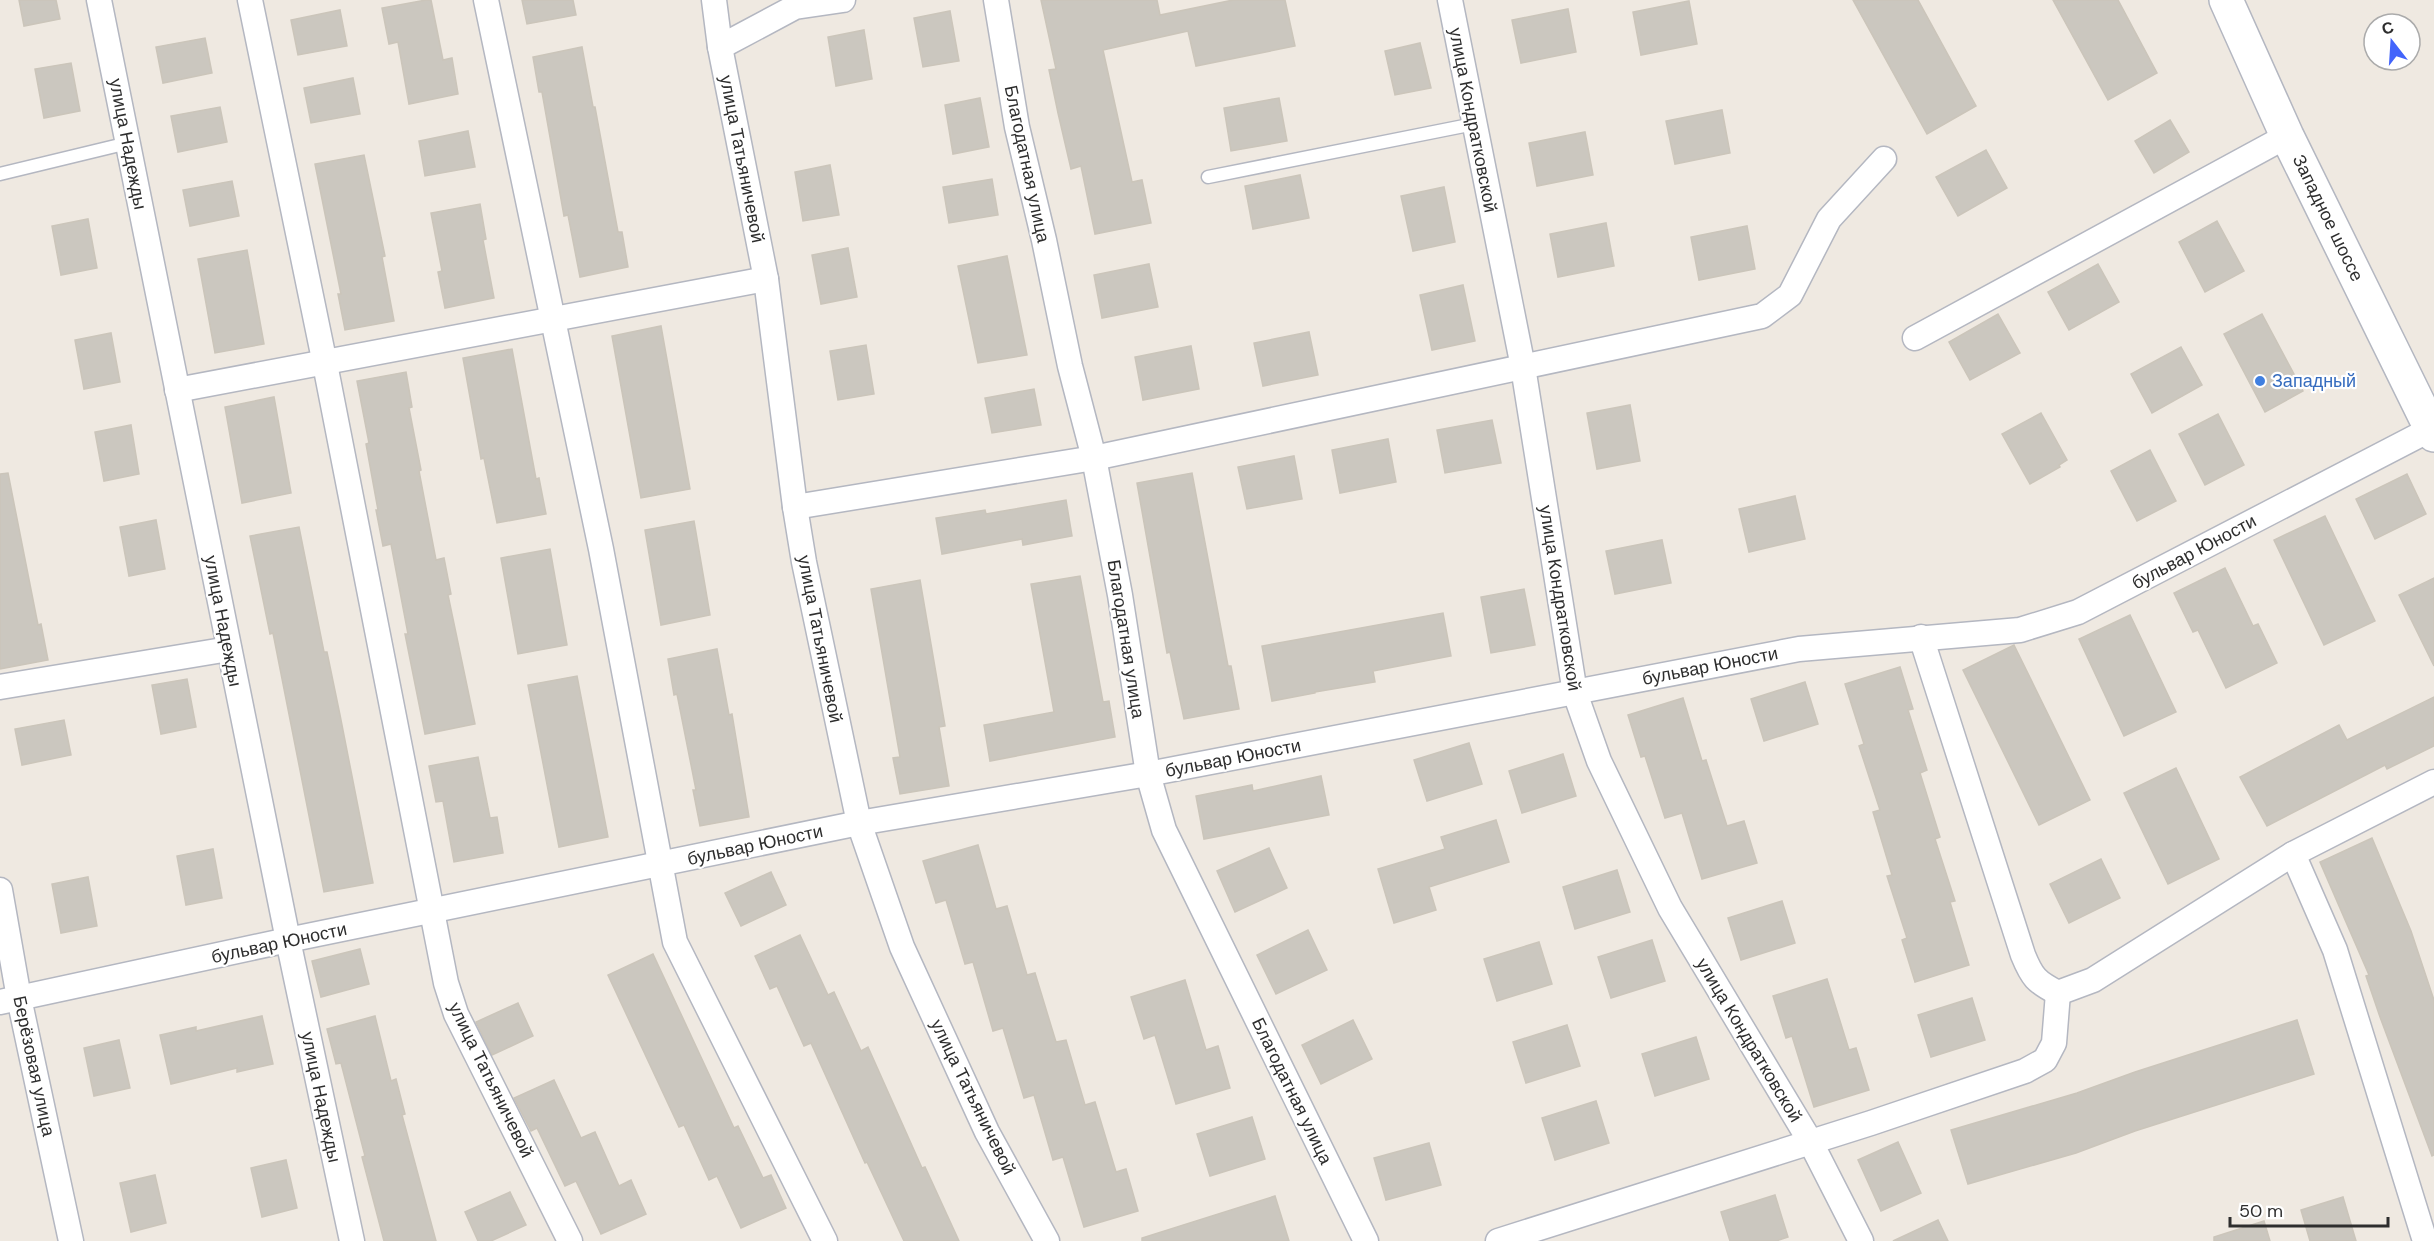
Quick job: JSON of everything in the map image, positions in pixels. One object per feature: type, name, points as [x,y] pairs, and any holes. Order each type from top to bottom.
[{"type":"main road","name":"Западное шоссе","points":[[2226,0],[2288,136],[2433,432]]},
{"type":"street","name":"улица Надежды","points":[[99,0],[288,940],[352,1241]]},
{"type":"street","points":[[249,0],[325,364],[433,911]]},
{"type":"street","points":[[486,0],[602,549],[675,942],[825,1241]]},
{"type":"street","name":"улица Татьяничевой","points":[[714,0],[720,46],[766,279],[795,507],[816,625],[859,823],[902,947],[987,1132],[1047,1241]]},
{"type":"street","points":[[720,46],[789,4],[843,0]]},
{"type":"street","name":"Благодатная улица","points":[[996,0],[1017,127],[1044,240],[1070,366],[1094,458],[1120,595],[1148,774],[1164,830],[1366,1241]]},
{"type":"street","name":"улица Кондратковской","points":[[1450,0],[1524,367],[1575,693],[1599,761],[1670,908],[1810,1141],[1861,1241]]},
{"type":"street","points":[[1915,338],[2288,136]]},
{"type":"street","points":[[795,507],[1094,458],[1762,316],[1790,295],[1829,219],[1884,159]]},
{"type":"street","points":[[177,390],[325,364],[766,279]]},
{"type":"street","name":"бульвар Юности","points":[[10,1000],[288,940],[859,823],[1148,774],[1799,649],[2020,630],[2078,612],[2433,432]]},
{"type":"street","points":[[1921,637],[2023,955],[2030,972],[2039,983],[2058,993],[2093,980],[2293,854],[2434,782]]},
{"type":"street","points":[[0,687],[229,649]]},
{"type":"street","points":[[2293,854],[2335,950],[2425,1241]]},
{"type":"street","name":"Берёзовая улица","points":[[0,890],[10,1000],[71,1241]]},
{"type":"street","name":"улица Татьяничевой","points":[[433,911],[446,983],[456,1014],[570,1241]]},
{"type":"street","points":[[1498,1241],[1600,1210],[2025,1071],[2045,1060],[2054,1043],[2058,993]]},
{"type":"lane","points":[[1208,177],[1474,124]]},
{"type":"lane","points":[[0,174],[128,143]]},
{"type":"building","points":[[19,0],[56,0],[60,19],[24,26]]},
{"type":"building","points":[[431,0],[443,60],[452,58],[458,94],[409,104],[398,42],[389,44],[382,8]]},
{"type":"building","points":[[522,0],[573,0],[576,15],[527,24]]},
{"type":"building","points":[[1041,0],[1157,0],[1160,15],[1233,0],[1285,0],[1295,46],[1196,66],[1188,31],[1103,50],[1132,182],[1142,180],[1151,223],[1095,234],[1081,166],[1071,169],[1058,113],[1049,70],[1056,69]]},
{"type":"building","points":[[1853,0],[1918,0],[1976,106],[1927,134]]},
{"type":"building","points":[[2053,0],[2118,0],[2157,73],[2108,100]]},
{"type":"building","points":[[1689,1],[1697,44],[1641,55],[1633,12]]},
{"type":"building","points":[[1568,9],[1576,52],[1521,63],[1512,20]]},
{"type":"building","points":[[340,10],[347,46],[298,55],[291,20]]},
{"type":"building","points":[[950,11],[959,61],[923,67],[914,18]]},
{"type":"building","points":[[864,30],[872,79],[836,86],[828,37]]},
{"type":"building","points":[[205,38],[212,73],[163,83],[156,47]]},
{"type":"building","points":[[1420,43],[1431,88],[1395,95],[1385,51]]},
{"type":"building","points":[[582,47],[618,232],[622,232],[628,267],[580,277],[568,215],[564,216],[542,92],[539,92],[533,57]]},
{"type":"building","points":[[71,63],[80,111],[44,118],[35,69]]},
{"type":"building","points":[[353,78],[360,114],[311,123],[304,88]]},
{"type":"building","points":[[980,98],[989,147],[953,154],[945,105]]},
{"type":"building","points":[[1279,98],[1287,141],[1231,151],[1224,108]]},
{"type":"building","points":[[220,107],[227,142],[178,152],[171,116]]},
{"type":"building","points":[[1722,110],[1730,153],[1675,164],[1666,121]]},
{"type":"building","points":[[2170,120],[2189,152],[2154,173],[2135,141]]},
{"type":"building","points":[[468,131],[475,167],[425,176],[419,141]]},
{"type":"building","points":[[1585,132],[1593,175],[1537,186],[1529,143]]},
{"type":"building","points":[[1986,150],[2007,188],[1958,216],[1936,177]]},
{"type":"building","points":[[364,155],[385,256],[382,257],[394,321],[345,330],[338,294],[341,294],[315,164]]},
{"type":"building","points":[[830,165],[839,215],[803,221],[795,172]]},
{"type":"building","points":[[1300,175],[1309,218],[1253,229],[1245,186]]},
{"type":"building","points":[[992,179],[998,215],[949,223],[943,187]]},
{"type":"building","points":[[232,181],[239,216],[190,226],[183,190]]},
{"type":"building","points":[[1444,187],[1455,242],[1413,251],[1401,196]]},
{"type":"building","points":[[480,204],[486,239],[483,240],[494,298],[445,308],[438,272],[442,271],[431,213]]},
{"type":"building","points":[[88,219],[97,268],[61,275],[52,226]]},
{"type":"building","points":[[2217,221],[2244,271],[2205,292],[2179,242]]},
{"type":"building","points":[[1606,223],[1614,266],[1558,277],[1550,234]]},
{"type":"building","points":[[1747,226],[1755,269],[1699,280],[1691,237]]},
{"type":"building","points":[[848,248],[857,297],[821,304],[812,255]]},
{"type":"building","points":[[247,250],[264,344],[215,353],[198,259]]},
{"type":"building","points":[[1007,256],[1027,355],[978,363],[958,266]]},
{"type":"building","points":[[1149,264],[1158,307],[1102,318],[1094,275]]},
{"type":"building","points":[[2098,264],[2119,302],[2069,330],[2048,292]]},
{"type":"building","points":[[1463,285],[1475,341],[1432,350],[1420,295]]},
{"type":"building","points":[[1998,314],[2020,353],[1970,380],[1949,342]]},
{"type":"building","points":[[2262,314],[2303,391],[2265,412],[2224,334]]},
{"type":"building","points":[[661,326],[690,489],[641,498],[612,336]]},
{"type":"building","points":[[1309,332],[1318,375],[1263,386],[1254,343]]},
{"type":"building","points":[[111,333],[120,382],[84,389],[75,340]]},
{"type":"building","points":[[866,345],[874,394],[838,400],[830,351]]},
{"type":"building","points":[[1191,346],[1199,389],[1143,400],[1135,357]]},
{"type":"building","points":[[2181,347],[2202,385],[2152,413],[2131,374]]},
{"type":"building","points":[[512,349],[536,479],[539,478],[546,514],[497,523],[484,458],[481,459],[463,358]]},
{"type":"building","points":[[406,372],[412,407],[409,408],[421,470],[419,471],[436,560],[444,558],[451,594],[448,595],[475,724],[425,734],[405,634],[408,634],[391,544],[383,546],[376,510],[378,510],[366,444],[369,443],[357,381]]},
{"type":"building","points":[[1034,389],[1041,425],[992,433],[985,398]]},
{"type":"building","points":[[274,397],[291,493],[242,503],[225,407]]},
{"type":"building","points":[[1630,405],[1640,461],[1597,469],[1587,413]]},
{"type":"building","points":[[2041,413],[2067,460],[2059,465],[2060,467],[2030,484],[2002,434]]},
{"type":"building","points":[[2218,414],[2244,465],[2205,485],[2179,434]]},
{"type":"building","points":[[1492,420],[1501,463],[1445,473],[1437,430]]},
{"type":"building","points":[[131,425],[139,474],[104,481],[95,432]]},
{"type":"building","points":[[1388,439],[1396,482],[1340,493],[1332,450]]},
{"type":"building","points":[[2150,450],[2176,501],[2137,521],[2111,471]]},
{"type":"building","points":[[1294,456],[1302,499],[1247,509],[1238,467]]},
{"type":"building","points":[[8,473],[38,625],[41,624],[48,660],[0,669],[0,474]]},
{"type":"building","points":[[1192,473],[1228,666],[1231,666],[1239,709],[1184,719],[1170,652],[1167,653],[1137,483]]},
{"type":"building","points":[[2407,474],[2426,514],[2375,539],[2356,499]]},
{"type":"building","points":[[1795,496],[1805,539],[1749,552],[1739,509]]},
{"type":"building","points":[[1066,500],[1072,536],[1023,545],[1022,539],[942,554],[936,518],[985,510],[986,514]]},
{"type":"building","points":[[2325,516],[2375,621],[2324,645],[2274,540]]},
{"type":"building","points":[[156,520],[165,569],[129,576],[120,527]]},
{"type":"building","points":[[694,521],[710,615],[661,625],[645,530]]},
{"type":"building","points":[[299,527],[324,652],[327,652],[373,883],[324,892],[273,633],[270,634],[250,536]]},
{"type":"building","points":[[1662,540],[1671,583],[1615,594],[1606,551]]},
{"type":"building","points":[[550,549],[567,645],[518,654],[501,558]]},
{"type":"building","points":[[2225,568],[2253,626],[2258,624],[2277,663],[2226,688],[2198,630],[2193,632],[2174,593]]},
{"type":"building","points":[[1080,576],[1103,702],[1109,701],[1115,737],[990,761],[984,725],[1054,712],[1031,584]]},
{"type":"building","points":[[2434,578],[2434,666],[2399,595]]},
{"type":"building","points":[[920,580],[945,726],[939,727],[949,786],[900,794],[893,758],[900,757],[871,589]]},
{"type":"building","points":[[1524,589],[1535,645],[1491,653],[1481,597]]},
{"type":"building","points":[[1443,613],[1451,656],[1373,671],[1375,682],[1272,701],[1262,646]]},
{"type":"building","points":[[2130,615],[2176,712],[2124,736],[2079,639]]},
{"type":"building","points":[[2014,645],[2090,800],[2039,825],[1963,670]]},
{"type":"building","points":[[717,649],[729,715],[732,714],[749,817],[700,826],[693,790],[696,790],[668,659]]},
{"type":"building","points":[[1900,667],[1913,709],[1908,710],[1927,770],[1920,773],[1940,837],[1935,839],[1955,901],[1950,902],[1969,965],[1915,982],[1902,940],[1907,938],[1887,876],[1892,875],[1873,812],[1880,810],[1859,746],[1864,744],[1845,684]]},
{"type":"building","points":[[577,676],[608,837],[559,847],[528,685]]},
{"type":"building","points":[[187,679],[196,727],[161,734],[152,685]]},
{"type":"building","points":[[1805,682],[1818,724],[1764,741],[1751,699]]},
{"type":"building","points":[[2434,697],[2434,746],[2387,769],[2385,765],[2267,826],[2240,777],[2339,725],[2347,740]]},
{"type":"building","points":[[1683,698],[1702,761],[1706,760],[1727,826],[1744,821],[1757,863],[1702,879],[1682,813],[1665,818],[1645,756],[1641,757],[1628,715]]},
{"type":"building","points":[[64,720],[71,755],[22,765],[15,729]]},
{"type":"building","points":[[1469,743],[1482,784],[1427,801],[1414,760]]},
{"type":"building","points":[[1563,754],[1576,796],[1522,813],[1509,771]]},
{"type":"building","points":[[478,757],[490,818],[497,817],[503,853],[454,862],[443,801],[436,802],[429,766]]},
{"type":"building","points":[[2176,768],[2219,859],[2168,884],[2124,793]]},
{"type":"building","points":[[1321,776],[1329,815],[1204,839],[1196,796],[1252,785],[1253,791]]},
{"type":"building","points":[[1496,820],[1509,862],[1429,887],[1436,910],[1394,923],[1378,869],[1445,849],[1441,837]]},
{"type":"building","points":[[2372,838],[2411,931],[2434,1000],[2434,1155],[2432,1156],[2380,1017],[2366,976],[2369,975],[2320,862]]},
{"type":"building","points":[[978,845],[996,909],[1007,906],[1027,975],[1035,973],[1056,1042],[1066,1040],[1085,1105],[1095,1102],[1116,1172],[1126,1169],[1138,1211],[1084,1227],[1063,1157],[1053,1160],[1034,1095],[1024,1098],[1003,1028],[993,1031],[973,962],[965,964],[946,900],[936,903],[923,861]]},
{"type":"building","points":[[1269,848],[1287,888],[1235,912],[1217,871]]},
{"type":"building","points":[[213,849],[222,898],[186,905],[177,856]]},
{"type":"building","points":[[2101,859],[2120,898],[2069,923],[2050,884]]},
{"type":"building","points":[[1617,870],[1630,912],[1575,929],[1563,887]]},
{"type":"building","points":[[771,872],[786,905],[741,926],[725,893]]},
{"type":"building","points":[[88,877],[97,926],[61,933],[52,884]]},
{"type":"building","points":[[1782,901],[1795,943],[1741,960],[1728,918]]},
{"type":"building","points":[[1308,930],[1327,970],[1276,994],[1257,955]]},
{"type":"building","points":[[800,935],[828,995],[834,992],[861,1051],[868,1047],[922,1168],[925,1167],[959,1241],[904,1241],[867,1162],[865,1163],[811,1043],[804,1046],[777,986],[770,989],[755,956]]},
{"type":"building","points":[[1652,940],[1665,981],[1611,998],[1598,957]]},
{"type":"building","points":[[1539,942],[1552,984],[1497,1001],[1484,959]]},
{"type":"building","points":[[360,949],[369,984],[321,997],[312,961]]},
{"type":"building","points":[[653,954],[734,1128],[738,1126],[763,1178],[771,1175],[786,1208],[741,1228],[717,1176],[709,1180],[684,1125],[679,1127],[608,975]]},
{"type":"building","points":[[1827,979],[1849,1050],[1856,1048],[1869,1090],[1814,1107],[1792,1036],[1786,1038],[1773,996]]},
{"type":"building","points":[[1185,980],[1206,1050],[1218,1046],[1230,1088],[1176,1104],[1155,1035],[1144,1039],[1131,997]]},
{"type":"building","points":[[1972,998],[1985,1040],[1931,1057],[1918,1015]]},
{"type":"building","points":[[518,1003],[533,1036],[492,1055],[476,1022]]},
{"type":"building","points":[[262,1016],[273,1064],[237,1072],[237,1068],[171,1084],[160,1035],[196,1027],[196,1031]]},
{"type":"building","points":[[375,1016],[391,1081],[396,1079],[405,1114],[402,1115],[436,1241],[384,1241],[341,1063],[336,1064],[327,1029]]},
{"type":"building","points":[[1353,1020],[1372,1059],[1321,1084],[1302,1045]]},
{"type":"building","points":[[2297,1020],[2314,1074],[2135,1131],[2076,1153],[1968,1184],[1951,1130],[2077,1093]]},
{"type":"building","points":[[1567,1025],[1580,1066],[1526,1083],[1513,1042]]},
{"type":"building","points":[[1696,1037],[1709,1079],[1655,1096],[1642,1054]]},
{"type":"building","points":[[119,1040],[130,1088],[94,1096],[84,1048]]},
{"type":"building","points":[[554,1080],[581,1138],[595,1132],[619,1186],[631,1180],[646,1214],[601,1234],[576,1181],[565,1186],[537,1128],[531,1131],[514,1098]]},
{"type":"building","points":[[1596,1101],[1609,1143],[1555,1160],[1542,1118]]},
{"type":"building","points":[[1252,1117],[1265,1159],[1210,1176],[1197,1134]]},
{"type":"building","points":[[1898,1142],[1921,1193],[1881,1211],[1858,1160]]},
{"type":"building","points":[[1429,1143],[1441,1185],[1386,1200],[1374,1158]]},
{"type":"building","points":[[286,1160],[297,1208],[262,1217],[251,1168]]},
{"type":"building","points":[[155,1175],[166,1223],[131,1232],[120,1183]]},
{"type":"building","points":[[510,1192],[526,1225],[491,1241],[478,1241],[465,1212]]},
{"type":"building","points":[[1775,1195],[1788,1237],[1776,1241],[1730,1241],[1721,1212]]},
{"type":"building","points":[[1275,1196],[1289,1241],[1142,1241],[1142,1238]]},
{"type":"building","points":[[2343,1197],[2356,1241],[2310,1241],[2301,1210]]},
{"type":"building","points":[[1938,1220],[1948,1241],[1893,1241]]},
{"type":"building","points":[[2264,1221],[2270,1241],[2214,1241],[2214,1237]]},
{"type":"place","name":"Западный","points":[[2260,381]]}]
